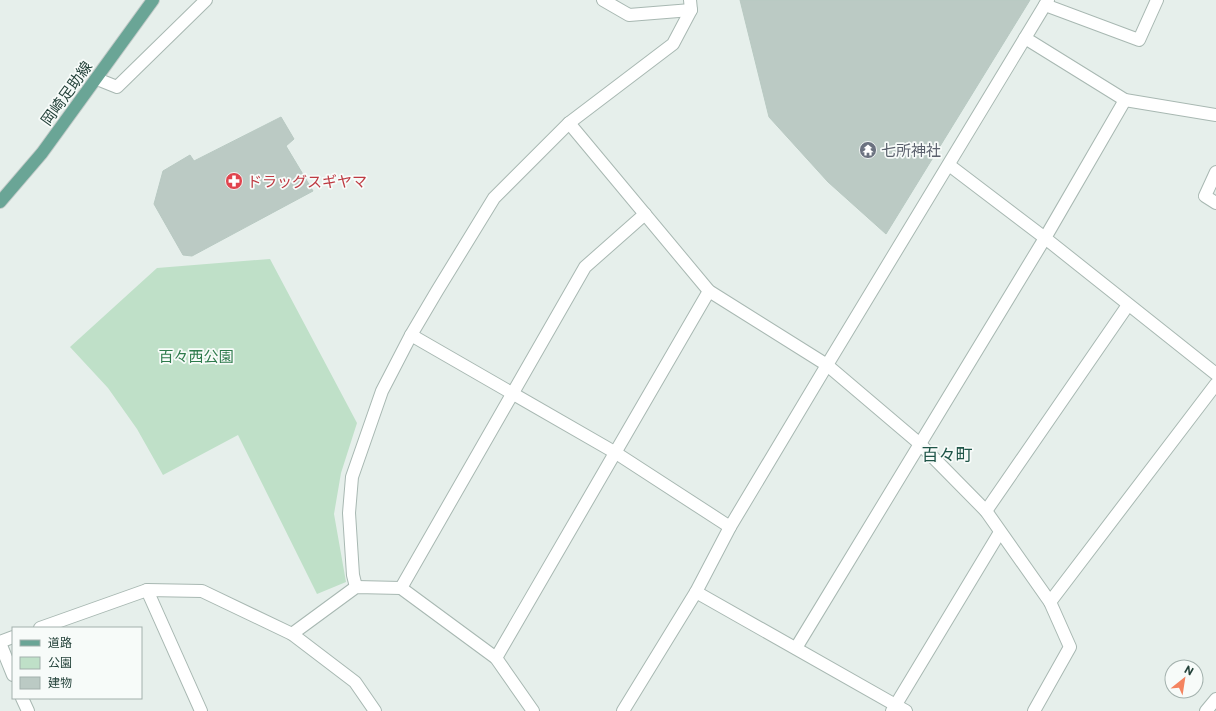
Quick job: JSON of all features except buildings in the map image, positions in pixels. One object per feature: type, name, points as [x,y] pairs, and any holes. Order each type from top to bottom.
[{"type":"main road","name":"岡崎足助線","points":[[0,202],[42,152],[97,79],[153,0]]},
{"type":"street","points":[[97,79],[117,87],[206,0]]},
{"type":"street","points":[[603,0],[629,14],[690,5]]},
{"type":"street","points":[[623,711],[696,592],[730,528],[827,365],[1047,3],[1139,40],[1157,0]]},
{"type":"street","points":[[356,587],[353,575],[349,513],[352,477],[382,390],[411,334],[494,198],[569,123],[673,44],[690,5]]},
{"type":"street","points":[[1025,38],[1126,100],[1216,116]]},
{"type":"street","points":[[796,648],[1045,238],[1126,100]]},
{"type":"street","points":[[569,123],[709,291],[827,365],[920,444],[986,511],[1050,602],[1070,647],[1034,711]]},
{"type":"street","points":[[949,165],[1045,238],[1216,374]]},
{"type":"street","points":[[1216,172],[1205,196],[1216,204]]},
{"type":"street","points":[[401,588],[585,267],[645,214]]},
{"type":"street","points":[[496,658],[709,291]]},
{"type":"street","points":[[986,511],[1128,305]]},
{"type":"street","points":[[411,334],[616,453],[730,528]]},
{"type":"street","points":[[1050,602],[1216,384]]},
{"type":"street","points":[[696,592],[796,648],[898,709],[1000,532]]},
{"type":"street","points":[[292,634],[356,587],[401,588],[496,658],[533,711]]},
{"type":"street","points":[[147,590],[201,711]]},
{"type":"street","points":[[43,627],[147,590],[202,591],[292,634],[355,682],[375,711]]},
{"type":"street","points":[[12,637],[0,643],[12,673]]},
{"type":"street","points":[[22,699],[28,711]]},
{"type":"street","points":[[1206,711],[1216,699]]},
{"type":"green space","name":"百々西公園","points":[[270,259],[357,423],[341,473],[334,514],[346,582],[317,594],[238,435],[163,475],[137,429],[108,388],[70,347],[157,268]]},
{"type":"place","name":"七所神社","points":[[868,150]]},
{"type":"place","name":"ドラッグスギヤマ","points":[[234,181]]},
{"type":"district","name":"百々町","points":[[947,454]]}]
